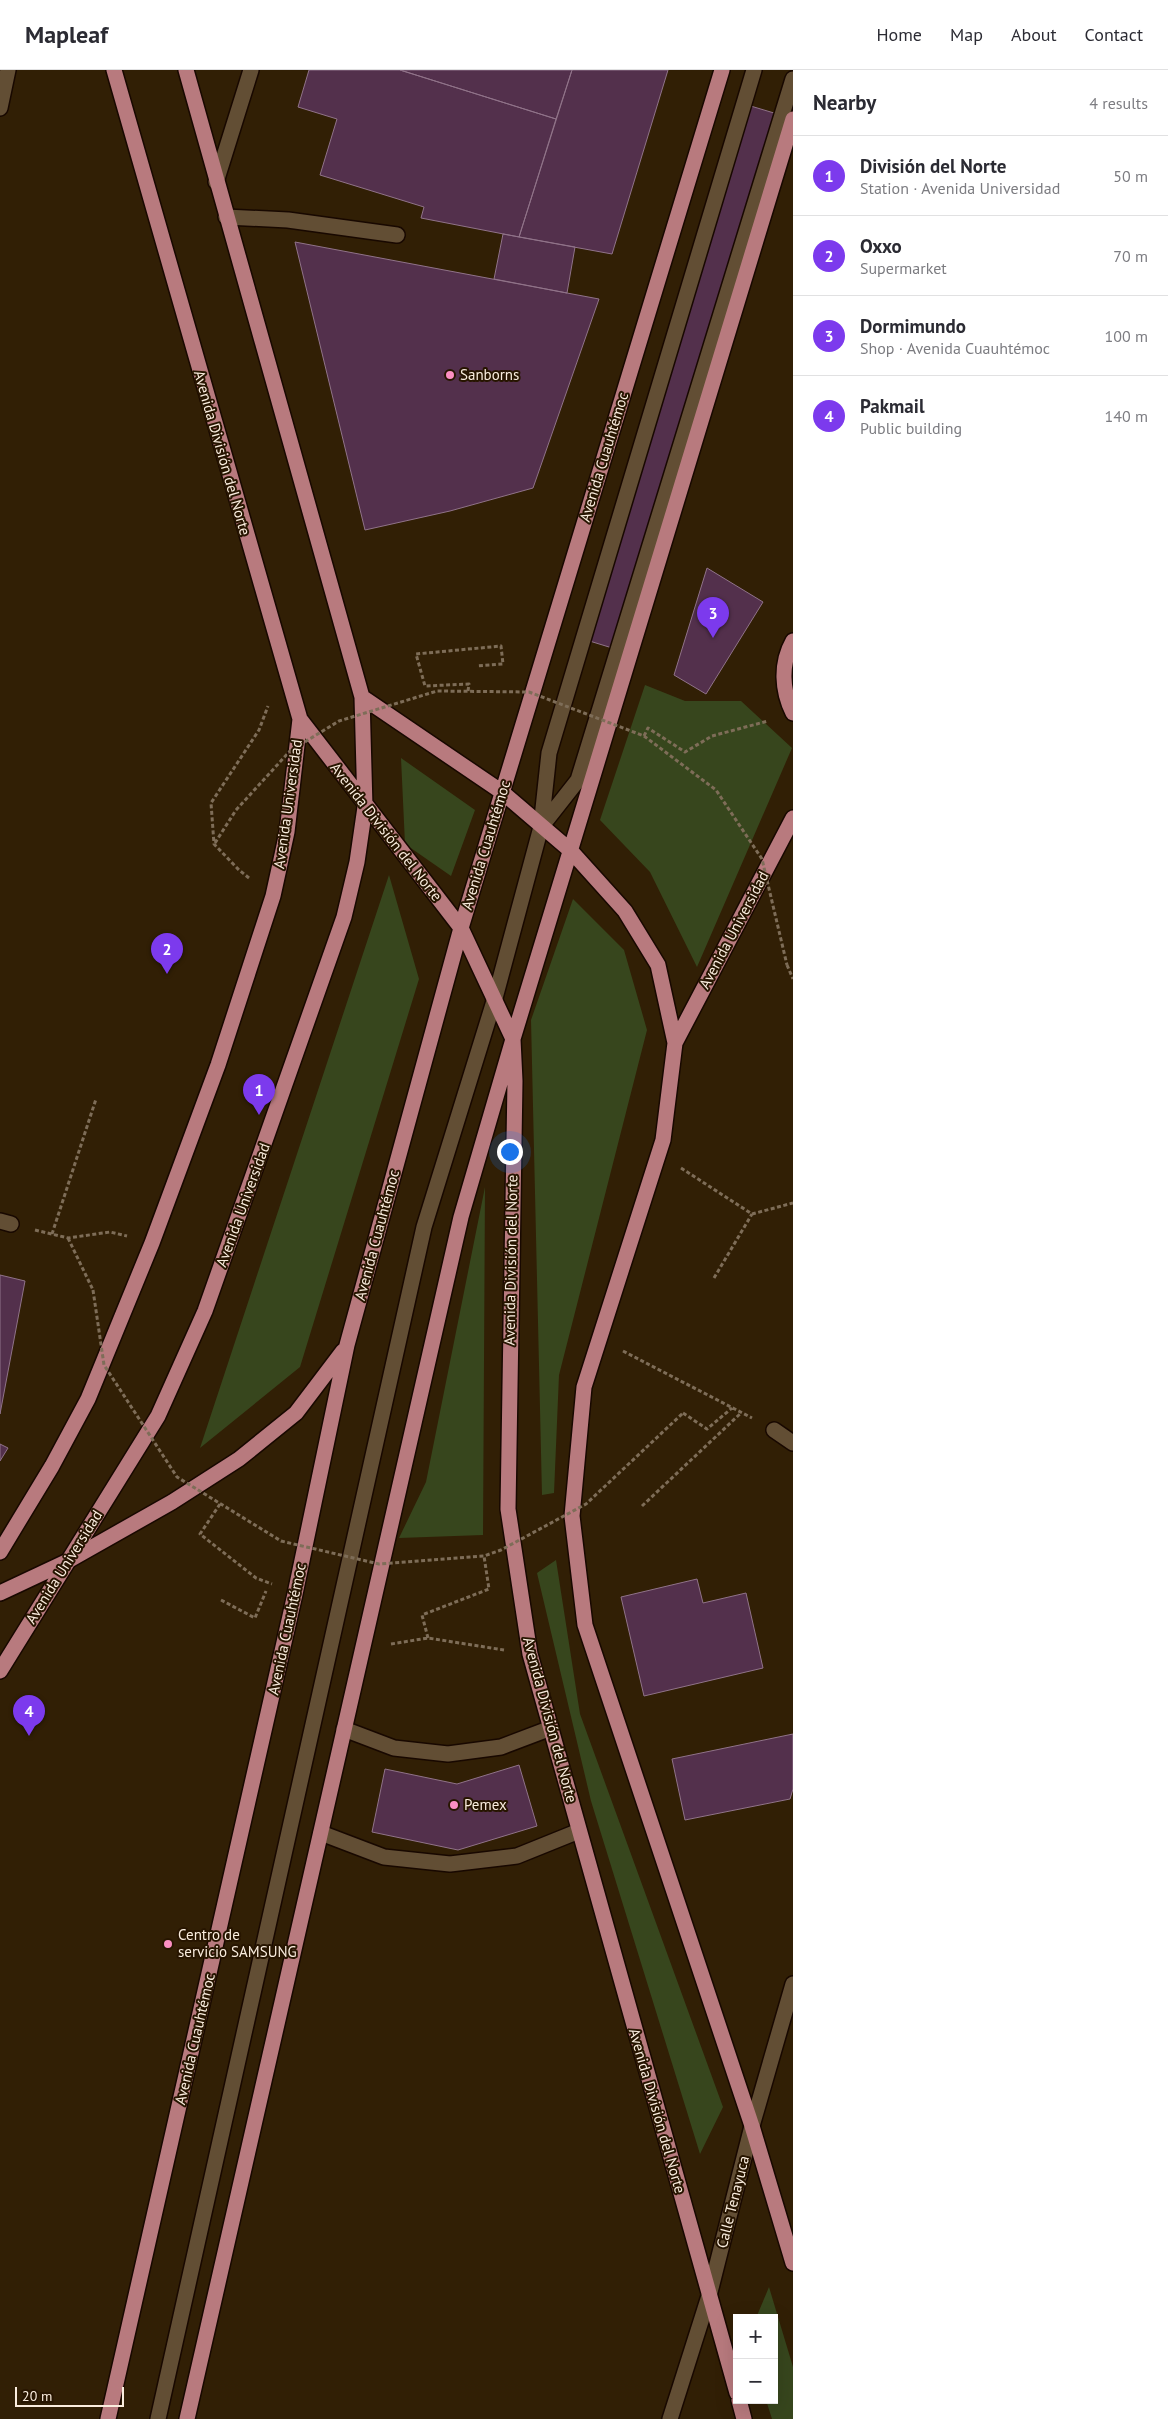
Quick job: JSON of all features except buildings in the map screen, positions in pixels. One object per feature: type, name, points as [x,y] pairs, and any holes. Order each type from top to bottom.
[{"type":"main road","name":"Avenida División del Norte","points":[[114,70],[300,719],[365,806],[461,928],[496,998],[513,1039],[515,1081],[508,1510],[530,1654],[733,2379]]},
{"type":"main road","points":[[186,70],[362,697],[502,792],[540,827],[571,851],[625,911],[658,965],[675,1043],[663,1140],[584,1387],[572,1516],[585,1626],[752,2126],[793,2263]]},
{"type":"main road","name":"Avenida Cuauhtémoc","points":[[108,2419],[293,1603],[346,1345],[461,928],[722,70]]},
{"type":"main road","points":[[187,2419],[321,1833],[361,1648],[461,1217],[513,1039],[793,120]]},
{"type":"main road","points":[[793,642],[788,651],[783,681],[793,713]]},
{"type":"main road","name":"Avenida Universidad","points":[[0,1671],[158,1416],[205,1311],[344,917],[357,862],[365,806],[362,697]]},
{"type":"main road","name":"Avenida Universidad","points":[[0,1552],[52,1466],[88,1399],[152,1243],[218,1065],[274,896],[287,832],[300,719]]},
{"type":"main road","name":"Avenida Universidad","points":[[675,1043],[793,818]]},
{"type":"main road","points":[[0,1593],[66,1562],[172,1502],[239,1459],[296,1413],[346,1345]]},
{"type":"main road","points":[[740,2404],[744,2419]]},
{"type":"street","points":[[0,108],[8,70]]},
{"type":"street","points":[[216,182],[251,70]]},
{"type":"street","points":[[158,2419],[424,1228],[467,1084],[496,998],[540,827],[548,753],[754,70]]},
{"type":"street","points":[[540,827],[578,780],[793,79]]},
{"type":"street","points":[[226,217],[288,220],[397,235]]},
{"type":"street","points":[[774,1430],[793,1443]]},
{"type":"street","points":[[344,1729],[394,1748],[448,1754],[501,1747],[551,1728]]},
{"type":"street","points":[[321,1833],[384,1857],[450,1864],[517,1856],[579,1830]]},
{"type":"street","name":"Calle Tenayuca","points":[[670,2419],[709,2296],[752,2126],[793,1984]]},
{"type":"path","points":[[468,691],[469,684],[425,686],[416,654],[501,646],[503,664],[477,666]]},
{"type":"path","points":[[274,896],[239,870],[214,844],[211,803],[259,730],[284,668]]},
{"type":"path","points":[[214,844],[236,810],[290,751],[339,721],[437,691],[529,692],[644,736],[716,790],[762,860],[787,965],[793,979]]},
{"type":"path","points":[[644,736],[648,728],[685,752],[712,736],[761,724]]},
{"type":"path","points":[[52,1234],[96,1099]]},
{"type":"path","points":[[659,1154],[752,1214]]},
{"type":"path","points":[[714,1278],[752,1214],[793,1203]]},
{"type":"path","points":[[6,1223],[68,1238],[110,1232],[152,1243]]},
{"type":"path","points":[[68,1238],[93,1290],[104,1364],[177,1477],[282,1541],[379,1564],[484,1556],[501,1550],[586,1504],[683,1413],[707,1429],[732,1408]]},
{"type":"path","points":[[600,1339],[774,1430]]},
{"type":"path","points":[[642,1506],[741,1413]]},
{"type":"path","points":[[220,1504],[200,1534],[256,1578]]},
{"type":"path","points":[[428,1638],[422,1615],[489,1589],[484,1556]]},
{"type":"path","points":[[221,1600],[255,1618],[270,1583]]},
{"type":"path","points":[[361,1648],[428,1638],[530,1654]]},
{"type":"green space","points":[[645,685],[685,701],[741,701],[792,748],[697,967],[650,872],[600,820]]},
{"type":"green space","points":[[401,758],[475,810],[451,876],[405,844]]},
{"type":"green space","points":[[389,875],[419,979],[300,1367],[200,1448]]},
{"type":"green space","points":[[573,899],[624,950],[647,1030],[559,1375],[554,1493],[542,1495],[531,1020]]},
{"type":"green space","points":[[485,1187],[483,1535],[399,1538],[426,1482]]},
{"type":"green space","points":[[556,1560],[580,1714],[723,2107],[700,2154],[591,1801],[537,1573]]},
{"type":"green space","points":[[769,2287],[777,2314],[758,2314]]},
{"type":"green space","points":[[778,2317],[793,2367],[793,2419],[772,2419],[767,2404],[778,2404]]},
{"type":"place","name":"Sanborns","points":[[450,375]]},
{"type":"place","name":"Dormimundo","points":[[713,638]]},
{"type":"place","name":"Oxxo","points":[[167,974]]},
{"type":"place","name":"División del Norte","points":[[259,1115]]},
{"type":"place","name":"Pakmail","points":[[29,1736]]},
{"type":"place","name":"Pemex","points":[[454,1805]]},
{"type":"place","name":"Centro de servicio SAMSUNG","points":[[168,1944]]}]
